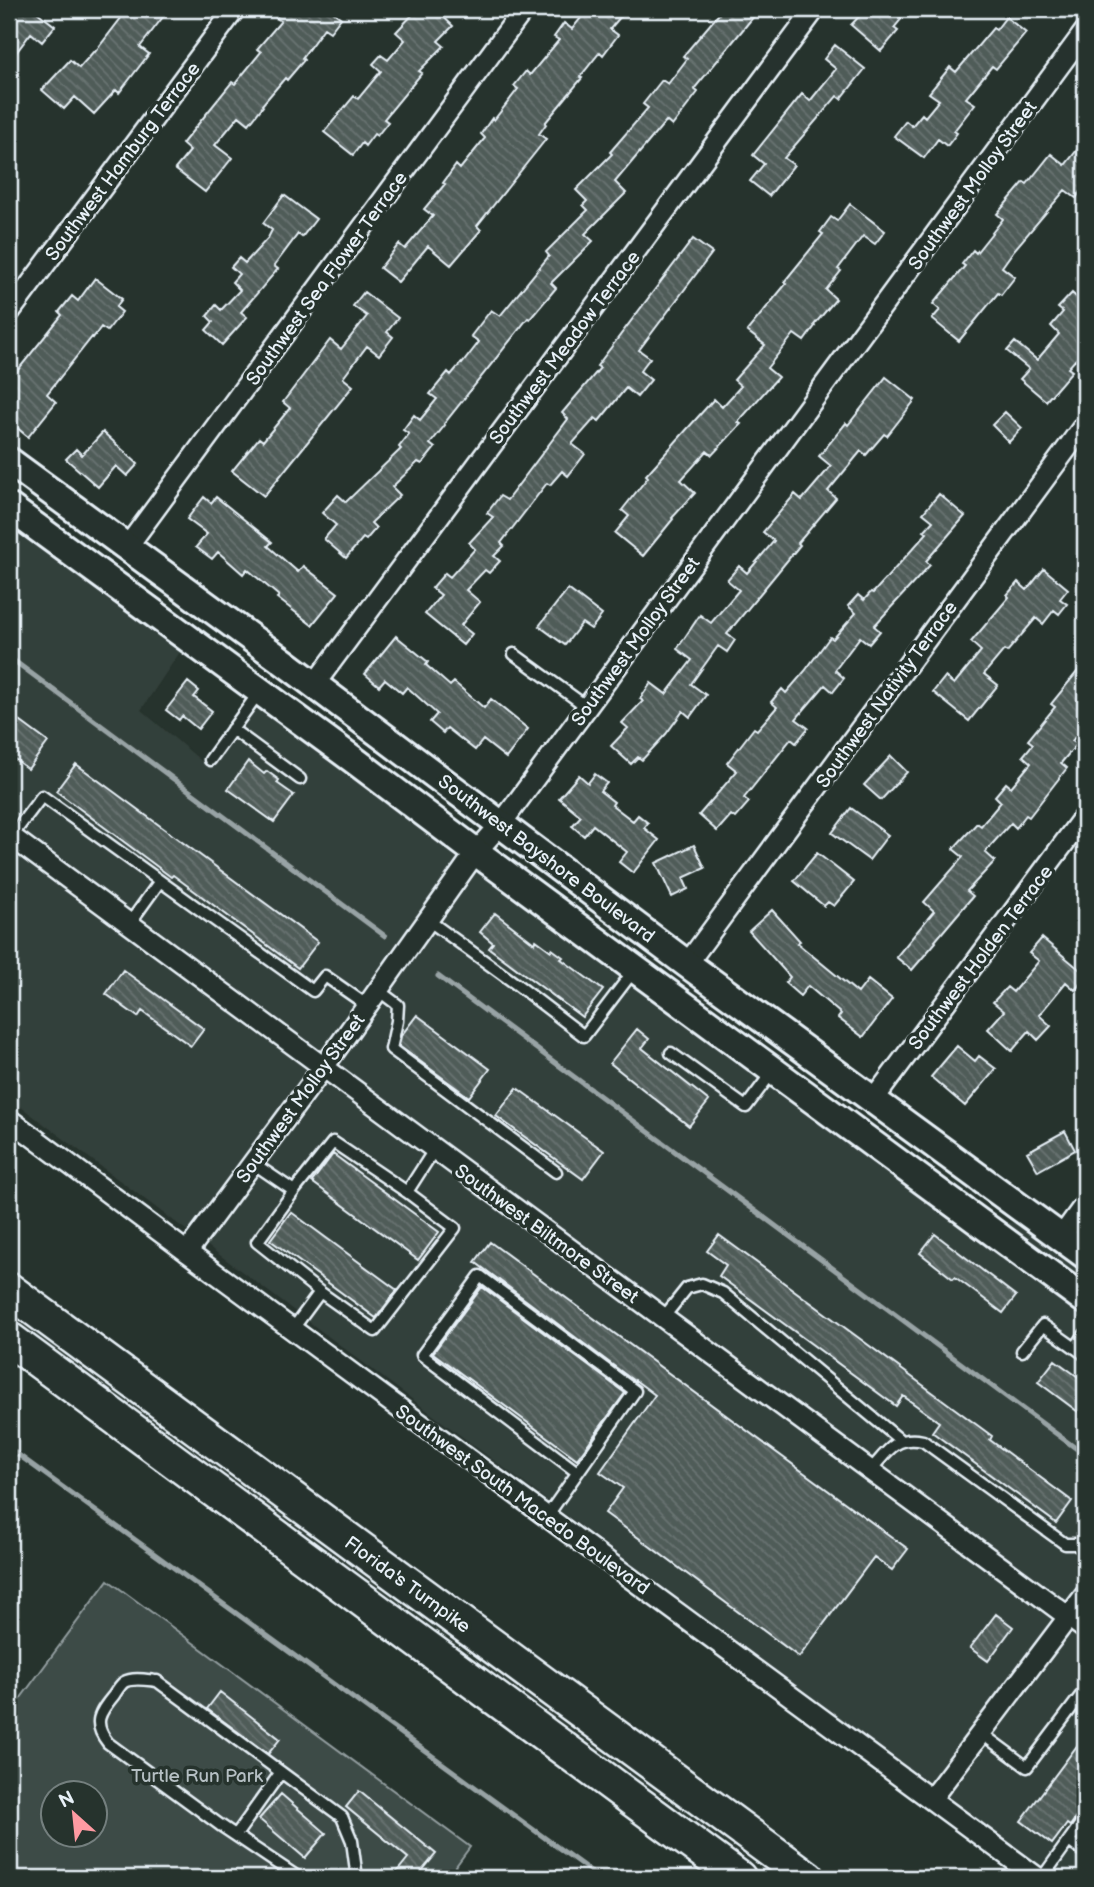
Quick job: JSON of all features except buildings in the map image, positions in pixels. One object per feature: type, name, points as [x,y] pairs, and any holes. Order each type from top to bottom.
[{"type":"highway","name":"Florida's Turnpike","points":[[9,1290],[808,1878]]},
{"type":"highway","name":"Florida's Turnpike","points":[[9,1339],[739,1878]]},
{"type":"main road","name":"Southwest Bayshore Boulevard","points":[[9,461],[284,662],[687,964],[1085,1255]]},
{"type":"main road","points":[[9,491],[87,551],[110,552],[127,547]]},
{"type":"main road","name":"Southwest Bayshore Boulevard","points":[[9,507],[1085,1300]]},
{"type":"main road","points":[[119,587],[134,577],[148,577],[255,658],[284,662]]},
{"type":"main road","points":[[703,1018],[723,1018],[826,1096],[849,1103],[864,1104],[874,1100]]},
{"type":"main road","points":[[867,1139],[878,1129],[892,1128],[1007,1213],[1027,1212]]},
{"type":"street","name":"Southwest Hamburg Terrace","points":[[9,313],[235,9]]},
{"type":"street","name":"Southwest Sea Flower Terrace","points":[[127,547],[524,9]]},
{"type":"street","name":"Southwest Meadow Terrace","points":[[314,685],[814,9]]},
{"type":"street","name":"Southwest Molloy Street","points":[[187,1252],[323,1068],[476,852],[501,824],[1085,31]]},
{"type":"street","name":"Southwest Nativity Terrace","points":[[687,964],[1085,424]]},
{"type":"street","name":"Southwest Holden Terrace","points":[[874,1100],[1085,815]]},
{"type":"street","name":"Southwest Biltmore Street","points":[[10,836],[1085,1629]]},
{"type":"street","name":"Southwest South Macedo Boulevard","points":[[9,1119],[1040,1878]]},
{"type":"street","points":[[1061,1237],[1085,1204]]},
{"type":"street","points":[[931,1799],[1085,1595]]},
{"type":"lane","points":[[514,654],[587,707]]},
{"type":"lane","points":[[209,760],[260,691]]},
{"type":"lane","points":[[232,729],[300,779]]},
{"type":"lane","points":[[10,836],[42,796],[313,991],[325,976],[373,998],[398,1004],[391,1049],[556,1172]]},
{"type":"lane","points":[[128,924],[160,881]]},
{"type":"lane","points":[[428,920],[584,1036],[635,969]]},
{"type":"lane","points":[[671,1054],[746,1107],[773,1070]]},
{"type":"lane","points":[[333,1142],[455,1228],[375,1331],[320,1292],[257,1241],[294,1191],[333,1142]]},
{"type":"lane","points":[[407,1192],[434,1150]]},
{"type":"lane","points":[[253,1163],[294,1191]]},
{"type":"lane","points":[[547,1516],[635,1391],[480,1276],[422,1355],[577,1472]]},
{"type":"lane","points":[[663,1318],[687,1288],[702,1284],[723,1293],[901,1440]]},
{"type":"lane","points":[[292,1329],[320,1292]]},
{"type":"lane","points":[[1021,1351],[1043,1325],[1085,1355]]},
{"type":"lane","points":[[1075,1348],[1085,1334]]},
{"type":"lane","points":[[870,1471],[901,1440],[923,1441],[1065,1544],[1075,1544],[1085,1550]]},
{"type":"lane","points":[[299,1878],[108,1743],[99,1732],[98,1720],[102,1709],[124,1682],[138,1679],[157,1681],[342,1817],[352,1841],[357,1878]]},
{"type":"lane","points":[[981,1733],[1027,1767],[1085,1690]]},
{"type":"lane","points":[[236,1835],[281,1772]]},
{"type":"lane","points":[[1040,1878],[1085,1818]]},
{"type":"lane","points":[[1069,1841],[1085,1853]]},
{"type":"shaded area","points":[[9,473],[103,542],[89,541],[9,480]]},
{"type":"shaded area","points":[[9,518],[184,646],[141,710],[205,764],[253,697],[463,854],[321,1056],[9,825]]},
{"type":"shaded area","points":[[9,846],[310,1070],[190,1233],[9,1098]]},
{"type":"shaded area","points":[[478,865],[1085,1311],[1085,1580],[1067,1605],[336,1067]]},
{"type":"shaded area","points":[[325,1081],[1056,1619],[929,1787],[205,1244]]},
{"type":"shaded area","points":[[882,1138],[890,1138],[1003,1221],[1019,1222],[1085,1270],[1085,1290]]},
{"type":"shaded area","points":[[1071,1630],[1085,1640],[1085,1878],[1051,1878],[944,1798]]},
{"type":"green space","name":"Turtle Run Park","points":[[108,1580],[470,1847],[447,1878],[9,1878],[9,1714]]},
{"type":"waterway","points":[[9,657],[385,936]]},
{"type":"waterway","points":[[438,976],[1085,1455]]},
{"type":"waterway","points":[[9,1448],[600,1878]]}]
